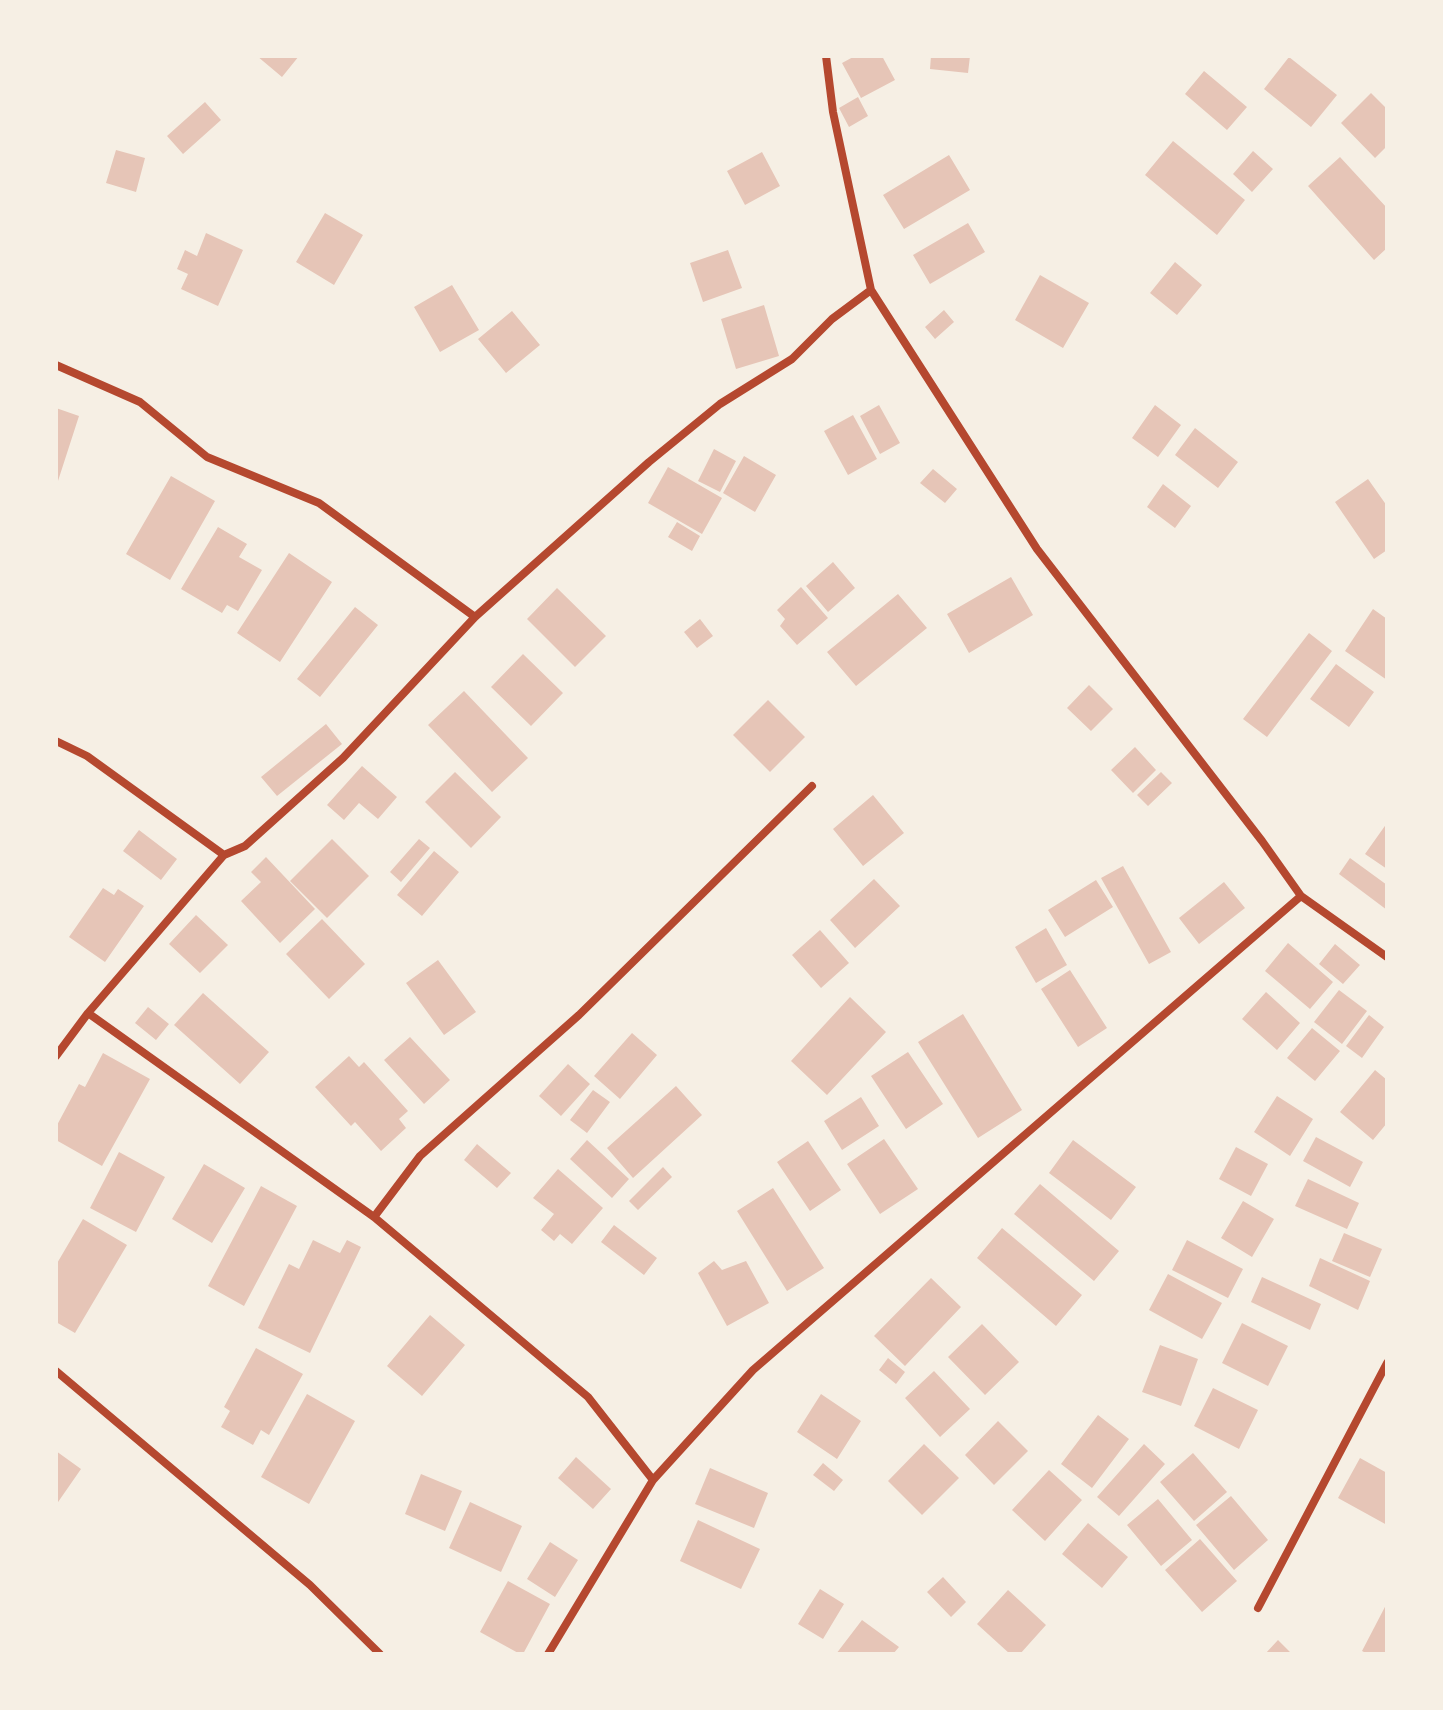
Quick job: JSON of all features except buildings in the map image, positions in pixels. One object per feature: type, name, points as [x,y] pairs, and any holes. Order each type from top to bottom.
[{"type":"street","points":[[826,56],[833,112],[871,290],[1037,549],[1301,896],[1387,957]]},
{"type":"street","points":[[56,1056],[88,1013],[224,855],[245,846],[343,758],[475,617],[649,462],[720,404],[792,359],[832,319],[871,290]]},
{"type":"street","points":[[56,365],[140,402],[207,457],[319,503],[475,617]]},
{"type":"street","points":[[56,741],[87,756],[224,855]]},
{"type":"street","points":[[374,1217],[420,1156],[579,1015],[812,786]]},
{"type":"street","points":[[548,1654],[653,1480],[753,1370],[1301,896]]},
{"type":"street","points":[[88,1013],[374,1217],[588,1397],[653,1480]]},
{"type":"street","points":[[1258,1608],[1387,1363]]},
{"type":"street","points":[[56,1371],[310,1585],[380,1654]]}]
